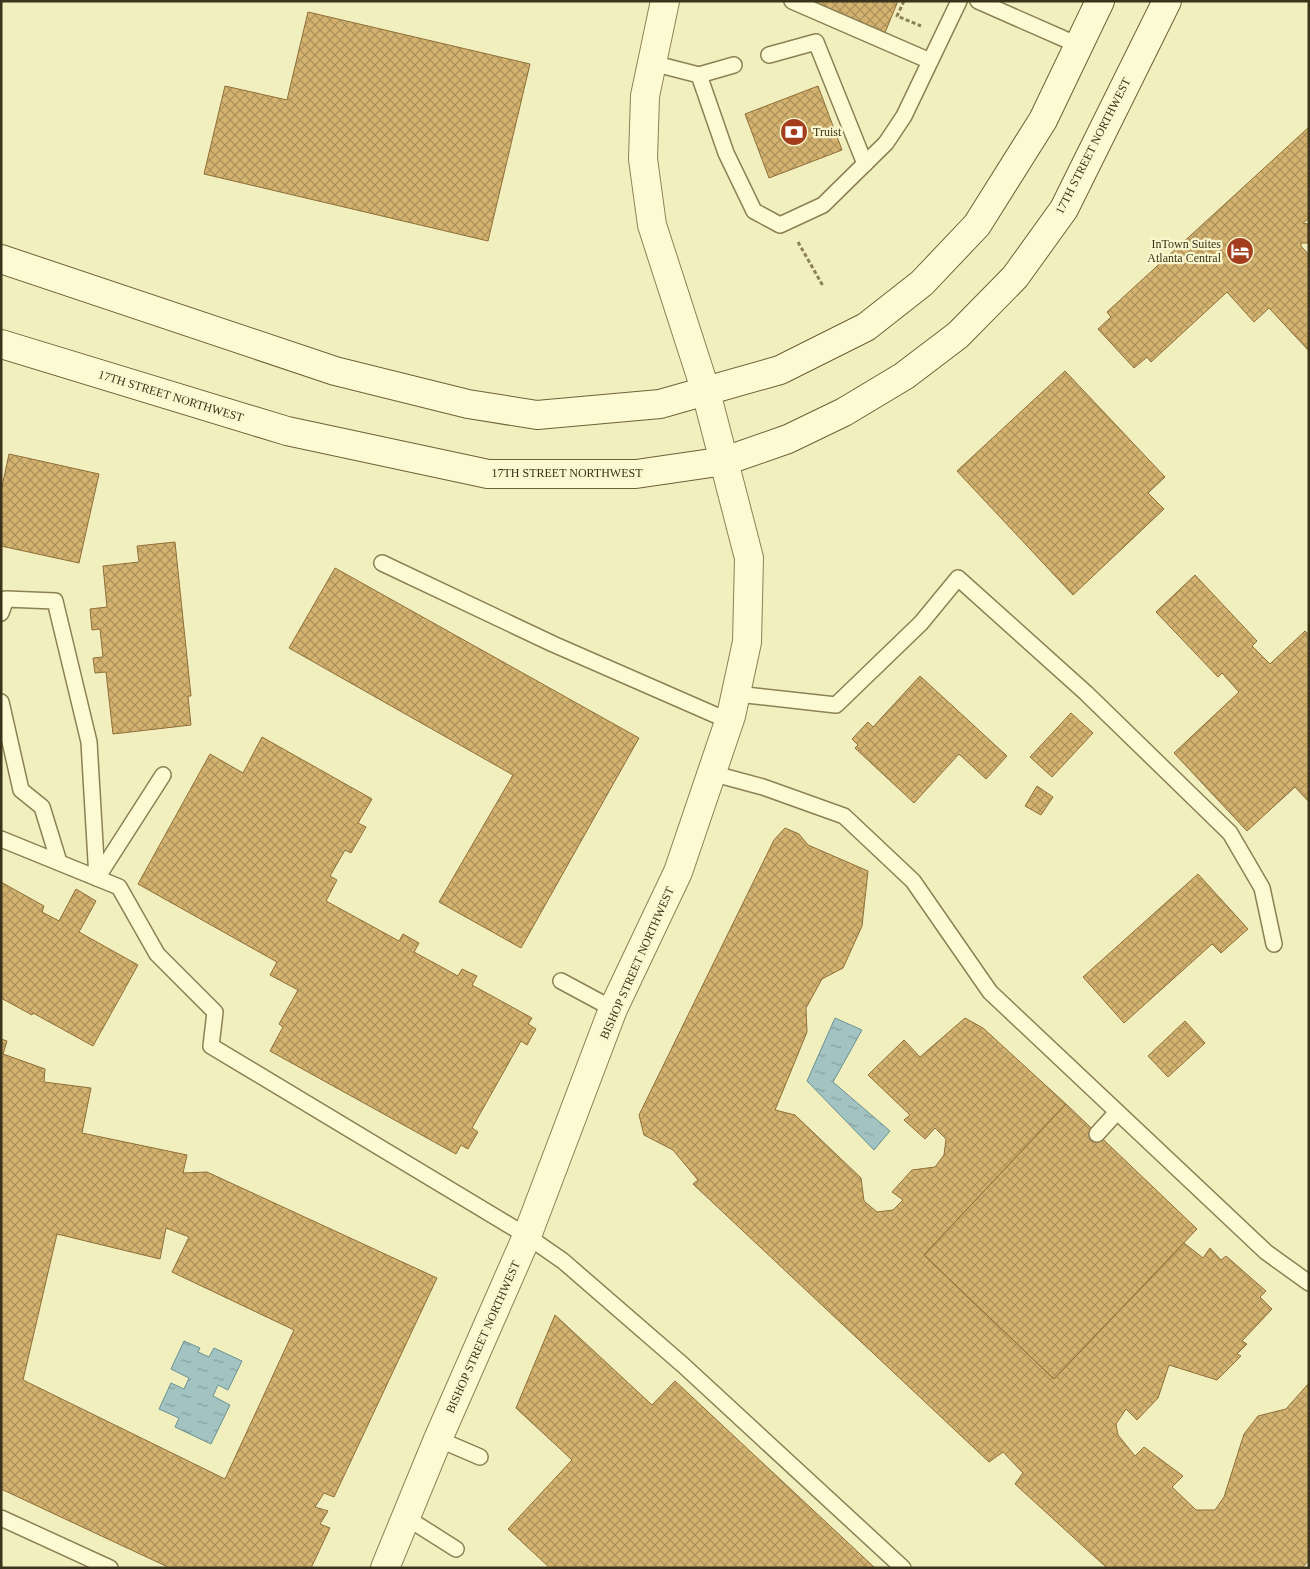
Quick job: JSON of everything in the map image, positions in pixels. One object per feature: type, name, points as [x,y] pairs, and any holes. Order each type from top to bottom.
[{"type":"main road","name":"BISHOP STREET NORTHWEST","points":[[385,1568],[438,1439],[527,1236],[613,1009],[678,872],[729,721],[737,694],[747,642],[749,558],[706,392],[652,226],[644,159],[645,96],[665,1]]},
{"type":"main road","points":[[1,259],[335,371],[468,404],[537,415],[611,410],[660,404],[780,370],[866,327],[922,283],[977,225],[1043,120],[1100,1]]},
{"type":"main road","name":"17TH STREET NORTHWEST","points":[[1,344],[287,431],[488,474],[636,474],[725,461],[788,439],[844,412],[904,376],[958,335],[1014,277],[1064,209],[1167,1]]},
{"type":"lane","points":[[792,1],[930,61]]},
{"type":"lane","points":[[699,75],[726,153],[754,211],[780,225],[823,205],[886,143],[904,116],[958,1]]},
{"type":"lane","points":[[978,1],[1078,45]]},
{"type":"lane","points":[[769,55],[816,42],[864,164]]},
{"type":"lane","points":[[652,63],[699,75],[734,65]]},
{"type":"lane","points":[[382,563],[554,644],[729,721]]},
{"type":"lane","points":[[737,694],[836,705],[921,623],[958,578],[1086,693],[1230,833],[1262,888],[1274,944]]},
{"type":"lane","points":[[1,613],[6,599],[55,601],[89,742],[97,878]]},
{"type":"lane","points":[[1,702],[21,790],[42,807],[58,862]]},
{"type":"lane","points":[[710,773],[763,787],[844,816],[913,881],[990,992],[1266,1252],[1309,1283]]},
{"type":"lane","points":[[97,878],[163,775]]},
{"type":"lane","points":[[1,839],[119,887],[157,954],[215,1012],[211,1046],[527,1236],[563,1261],[683,1365],[903,1568]]},
{"type":"lane","points":[[561,981],[613,1009]]},
{"type":"lane","points":[[1097,1134],[1117,1112]]},
{"type":"lane","points":[[438,1439],[480,1457]]},
{"type":"lane","points":[[1,1518],[110,1568]]},
{"type":"lane","points":[[407,1518],[456,1549]]},
{"type":"path","points":[[904,1],[897,16],[942,34]]},
{"type":"path","points":[[792,219],[798,241],[823,286]]},
{"type":"water","points":[[835,1018],[862,1030],[833,1082],[890,1131],[874,1150],[807,1081]]},
{"type":"water","points":[[184,1341],[200,1348],[198,1352],[209,1357],[214,1348],[242,1361],[228,1390],[218,1385],[213,1396],[230,1405],[211,1444],[175,1427],[179,1418],[159,1409],[171,1383],[184,1389],[189,1378],[171,1369]]},
{"type":"building","points":[[802,1],[898,1],[884,35]]},
{"type":"building","points":[[308,12],[530,64],[488,241],[204,174],[225,86],[287,100]]},
{"type":"building","name":"Truist","points":[[818,86],[842,150],[769,178],[745,114]]},
{"type":"building","name":"InTown Suites Atlanta Central","points":[[1309,127],[1309,218],[1303,223],[1308,224],[1308,243],[1301,243],[1301,246],[1309,255],[1309,351],[1269,308],[1254,322],[1227,292],[1151,362],[1147,357],[1134,368],[1098,329],[1111,317],[1107,312]]},
{"type":"building","points":[[1065,371],[1165,477],[1148,493],[1164,509],[1073,595],[957,471]]},
{"type":"building","points":[[9,454],[99,474],[79,563],[1,546],[1,491]]},
{"type":"building","points":[[175,542],[191,696],[188,696],[191,725],[113,734],[106,672],[95,673],[93,658],[103,657],[100,629],[92,630],[90,609],[107,607],[103,566],[139,562],[137,546]]},
{"type":"building","points":[[335,568],[639,738],[521,948],[439,902],[513,775],[289,648]]},
{"type":"building","points":[[1195,575],[1257,641],[1252,646],[1270,664],[1305,631],[1309,635],[1309,802],[1295,787],[1247,831],[1174,753],[1239,692],[1222,673],[1218,677],[1156,612]]},
{"type":"building","points":[[920,676],[1007,756],[986,779],[959,754],[914,803],[855,748],[858,745],[852,739],[868,722],[873,727]]},
{"type":"building","points":[[1071,713],[1093,733],[1052,777],[1030,757]]},
{"type":"building","points":[[262,737],[372,799],[358,823],[366,827],[351,853],[345,850],[330,876],[337,880],[326,901],[399,941],[403,934],[419,943],[414,952],[458,976],[462,969],[477,976],[472,985],[532,1018],[528,1024],[536,1029],[527,1045],[521,1041],[472,1128],[478,1132],[468,1149],[461,1145],[456,1154],[270,1051],[283,1027],[279,1024],[298,990],[270,975],[277,962],[138,884],[210,754],[243,773]]},
{"type":"building","points":[[1037,786],[1053,797],[1041,815],[1025,806]]},
{"type":"building","points":[[785,828],[799,834],[808,845],[868,871],[862,926],[843,968],[822,979],[806,1008],[807,1032],[775,1110],[795,1115],[861,1178],[864,1201],[877,1212],[893,1210],[903,1200],[892,1192],[912,1170],[935,1167],[944,1155],[946,1139],[935,1128],[925,1139],[904,1120],[910,1115],[868,1075],[904,1040],[920,1057],[965,1018],[983,1028],[1066,1104],[924,1255],[1054,1379],[1184,1243],[1203,1258],[1210,1248],[1221,1260],[1226,1256],[1266,1291],[1260,1297],[1272,1309],[1242,1341],[1247,1344],[1237,1354],[1241,1356],[1217,1380],[1169,1365],[1158,1398],[1137,1420],[1126,1409],[1116,1424],[1118,1435],[1135,1456],[1144,1447],[1183,1476],[1172,1487],[1196,1510],[1215,1510],[1224,1497],[1244,1434],[1258,1416],[1286,1409],[1309,1383],[1309,1560],[1302,1568],[1107,1568],[1015,1484],[1023,1473],[1003,1452],[989,1462],[693,1184],[698,1180],[673,1150],[644,1135],[639,1115],[774,840]]},
{"type":"building","points":[[1198,874],[1248,929],[1221,953],[1212,944],[1124,1023],[1083,977]]},
{"type":"building","points":[[1,882],[44,906],[42,912],[59,921],[76,889],[96,901],[79,932],[138,965],[93,1046],[33,1013],[32,1015],[1,998]]},
{"type":"building","points":[[1185,1021],[1205,1043],[1168,1077],[1148,1056]]},
{"type":"building","points":[[1,1039],[7,1041],[3,1054],[45,1069],[44,1082],[91,1088],[82,1133],[187,1155],[183,1173],[207,1172],[437,1278],[334,1497],[324,1493],[315,1507],[328,1511],[320,1524],[330,1528],[311,1568],[170,1568],[1,1489]],"holes":[[[166,1228],[189,1237],[172,1272],[294,1330],[225,1479],[23,1380],[57,1234],[160,1259]]]},
{"type":"building","points":[[1066,1104],[1197,1229],[1054,1379],[924,1255]]},
{"type":"building","points":[[555,1315],[652,1405],[675,1381],[875,1568],[589,1568],[587,1565],[585,1568],[550,1568],[508,1529],[572,1460],[516,1408]]},
{"type":"place","name":"Truist","points":[[794,132]]},
{"type":"place","name":"InTown Suites Atlanta Central","points":[[1240,251]]}]
